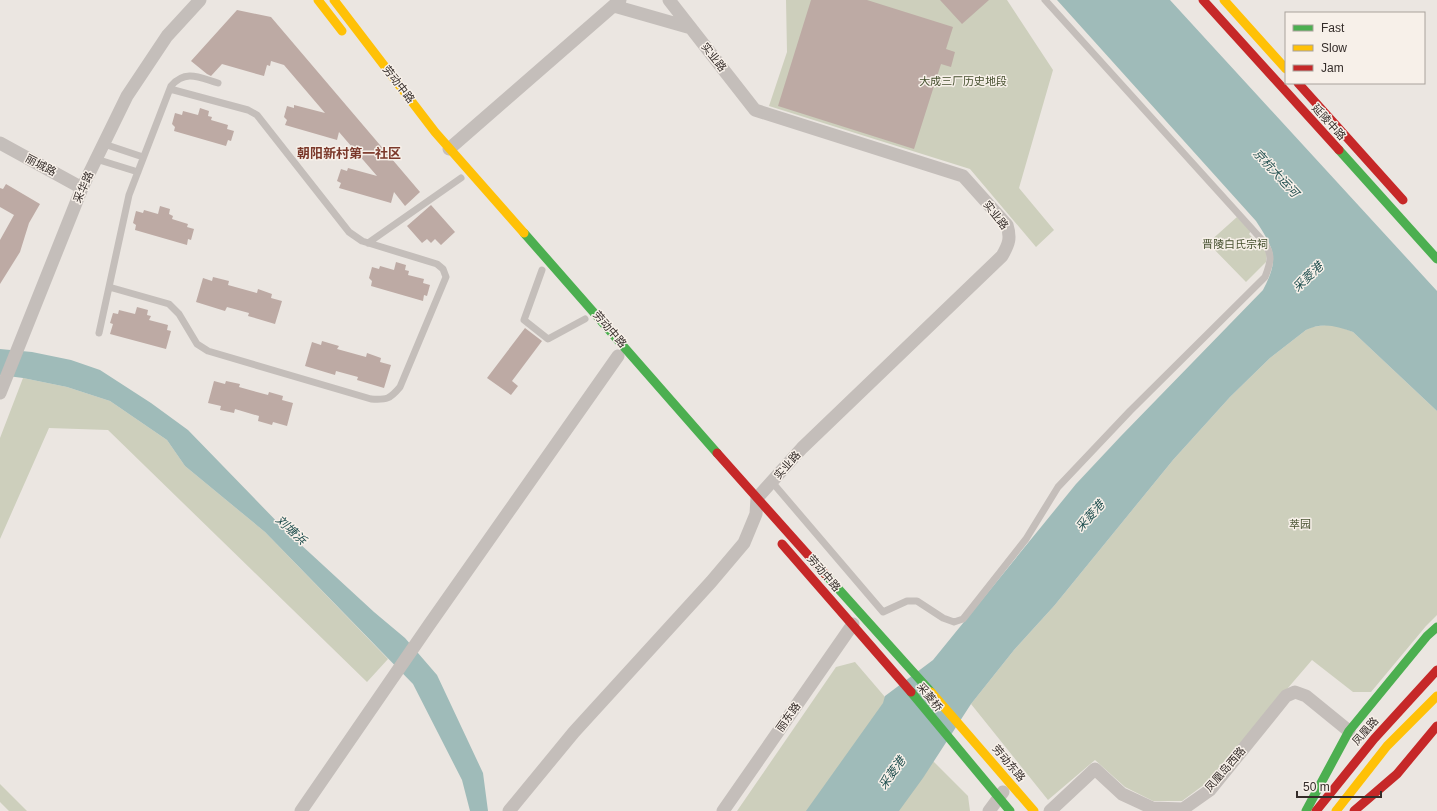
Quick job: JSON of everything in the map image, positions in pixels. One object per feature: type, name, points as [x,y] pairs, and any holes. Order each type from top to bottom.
[{"type":"main road","points":[[318,0],[348,38]]},
{"type":"main road","name":"劳动中路","points":[[334,0],[449,149],[751,500],[904,660]]},
{"type":"main road","name":"延陵中路","points":[[1203,0],[1437,259]]},
{"type":"main road","points":[[1224,0],[1285,68]]},
{"type":"main road","name":"延陵中路","points":[[1299,84],[1410,208]]},
{"type":"main road","points":[[756,514],[765,524]]},
{"type":"main road","name":"劳动中路","points":[[775,536],[891,668]]},
{"type":"main road","points":[[1306,811],[1349,730],[1427,636],[1437,627]]},
{"type":"main road","name":"采菱桥","points":[[904,660],[965,730]]},
{"type":"main road","name":"采菱桥","points":[[891,668],[999,798]]},
{"type":"main road","name":"凤凰路","points":[[1316,811],[1374,738],[1437,670]]},
{"type":"main road","points":[[1336,811],[1387,746],[1437,696]]},
{"type":"main road","points":[[1354,811],[1397,774],[1437,726]]},
{"type":"main road","name":"劳动东路","points":[[965,730],[1034,811]]},
{"type":"main road","points":[[999,798],[1010,811]]},
{"type":"street","name":"采华路","points":[[0,393],[82,188],[127,96],[167,36],[200,0]]},
{"type":"street","name":"实业路","points":[[669,0],[755,110],[963,176],[1007,225],[1010,235],[1008,247],[1002,256],[802,448],[772,482],[751,500]]},
{"type":"street","points":[[449,149],[617,3],[691,28]]},
{"type":"street","name":"丽城路","points":[[0,143],[82,188]]},
{"type":"street","points":[[301,811],[413,648],[618,357]]},
{"type":"street","points":[[508,811],[574,732],[711,582],[744,543],[756,514],[751,500]]},
{"type":"street","name":"丽东路","points":[[723,811],[852,624]]},
{"type":"street","name":"凤凰岛西路","points":[[1050,811],[1095,769],[1122,794],[1152,808],[1183,808],[1210,790],[1286,696],[1296,692],[1306,696],[1349,730]]},
{"type":"street","points":[[989,811],[1009,782]]},
{"type":"lane","points":[[772,482],[883,612],[907,600],[917,600],[942,618],[954,622],[962,619],[1026,539],[1058,487],[1130,411],[1265,277],[1270,264],[1269,249],[1263,241],[1045,0]]},
{"type":"lane","points":[[99,333],[129,195],[170,89],[176,80],[188,75],[218,83]]},
{"type":"lane","points":[[109,287],[169,304],[180,314],[197,344],[208,351],[371,399],[384,400],[393,396],[400,387],[446,277],[443,270],[437,264],[362,241],[349,232],[258,115],[248,110],[170,89]]},
{"type":"lane","points":[[104,144],[143,157]]},
{"type":"lane","points":[[96,158],[138,172]]},
{"type":"lane","points":[[368,243],[461,178]]},
{"type":"lane","points":[[542,270],[524,320],[548,339],[585,319]]},
{"type":"green space","name":"大成三厂历史地段","points":[[786,0],[1007,0],[1053,70],[1019,188],[1054,230],[1036,247],[970,169],[769,106],[787,52]]},
{"type":"green space","name":"晋陵白氏宗祠","points":[[1237,217],[1251,231],[1249,234],[1267,253],[1266,262],[1246,282],[1208,243]]},
{"type":"green space","name":"萃园","points":[[1326,325],[1338,326],[1353,332],[1437,411],[1437,615],[1371,692],[1353,692],[1312,660],[1205,784],[1182,801],[1153,801],[1125,787],[1095,760],[1048,800],[971,704],[1014,650],[1054,606],[1173,460],[1230,397],[1270,358],[1306,330],[1312,327]]},
{"type":"green space","points":[[23,378],[67,387],[110,401],[167,440],[185,466],[265,532],[388,659],[367,682],[108,430],[49,428],[0,539],[0,438]]},
{"type":"green space","points":[[855,662],[897,711],[824,811],[737,811],[836,667]]},
{"type":"green space","points":[[925,753],[968,796],[970,811],[883,811]]},
{"type":"green space","points":[[0,784],[27,811],[9,811],[0,802]]},
{"type":"water","points":[[1057,0],[1170,0],[1437,291],[1437,411],[1353,332],[1330,326],[1318,326],[1306,330],[1270,358],[1230,397],[1173,460],[1054,606],[1014,650],[971,704],[923,778],[899,811],[806,811],[883,703],[885,696],[933,660],[1076,484],[1263,290],[1272,270],[1273,254],[1271,247],[1256,221]]},
{"type":"water","points":[[0,349],[32,352],[71,360],[100,370],[151,403],[188,430],[286,531],[374,612],[405,638],[437,675],[483,773],[488,811],[470,811],[462,780],[413,684],[265,532],[185,466],[167,440],[110,401],[67,387],[0,375]]},
{"type":"building","points":[[811,0],[867,0],[953,27],[946,49],[955,52],[951,67],[941,64],[914,149],[778,106]]},
{"type":"building","points":[[940,0],[989,0],[962,24]]},
{"type":"building","points":[[237,10],[271,17],[420,192],[405,206],[394,192],[391,203],[339,188],[341,183],[337,181],[341,169],[347,171],[348,168],[377,176],[339,132],[337,140],[285,125],[287,120],[284,117],[287,106],[294,108],[294,105],[325,113],[284,65],[271,61],[270,66],[267,65],[264,76],[222,64],[211,76],[191,61]]},
{"type":"building","points":[[200,108],[209,111],[208,116],[212,117],[211,120],[228,125],[227,129],[234,131],[231,141],[228,140],[226,146],[174,131],[175,127],[172,124],[175,113],[182,115],[183,111],[198,115]]},
{"type":"building","points":[[6,184],[40,204],[29,223],[20,252],[0,284],[0,240],[14,215],[0,207],[0,188],[3,189]]},
{"type":"building","points":[[431,205],[455,232],[441,245],[435,239],[431,243],[427,239],[422,243],[407,226]]},
{"type":"building","points":[[160,206],[170,209],[169,214],[173,216],[172,219],[188,224],[187,227],[194,229],[191,240],[188,239],[187,245],[135,230],[136,225],[133,223],[136,211],[143,213],[144,210],[158,214]]},
{"type":"building","points":[[396,262],[406,265],[405,270],[409,271],[408,275],[424,279],[423,283],[430,285],[427,296],[424,295],[423,301],[371,286],[372,281],[369,278],[372,267],[379,269],[380,266],[394,270]]},
{"type":"building","points":[[213,277],[229,281],[228,285],[257,293],[258,289],[272,294],[271,298],[282,301],[275,324],[248,316],[249,313],[227,307],[225,311],[196,302],[203,278],[212,281]]},
{"type":"building","points":[[137,307],[148,310],[147,315],[151,316],[149,320],[168,325],[167,330],[171,331],[166,349],[110,334],[113,324],[110,323],[113,313],[118,314],[119,310],[135,314]]},
{"type":"building","points":[[525,328],[542,341],[512,381],[518,386],[511,395],[487,378]]},
{"type":"building","points":[[322,341],[339,346],[337,349],[366,357],[367,353],[381,358],[380,362],[391,365],[384,388],[357,380],[358,377],[336,371],[335,375],[305,366],[312,342],[321,345]]},
{"type":"building","points":[[214,381],[225,384],[226,381],[240,384],[239,387],[268,395],[269,392],[283,396],[282,400],[293,403],[287,426],[273,422],[272,425],[258,421],[259,416],[235,409],[234,413],[220,410],[221,406],[208,403]]},
{"type":"traffic: fast","points":[[1339,150],[1437,259]]},
{"type":"traffic: fast","points":[[524,233],[717,453]]},
{"type":"traffic: fast","points":[[825,574],[931,692]]},
{"type":"traffic: fast","points":[[1306,811],[1349,731],[1427,636],[1437,627]]},
{"type":"traffic: fast","points":[[911,692],[1010,811]]},
{"type":"traffic: slow","points":[[318,0],[342,31]]},
{"type":"traffic: slow","points":[[334,0],[435,132],[524,233]]},
{"type":"traffic: slow","points":[[1224,0],[1285,68]]},
{"type":"traffic: slow","points":[[931,692],[1034,811]]},
{"type":"traffic: slow","points":[[1336,811],[1387,746],[1437,696]]},
{"type":"traffic: jam","points":[[1203,0],[1339,150]]},
{"type":"traffic: jam","points":[[1299,84],[1403,200]]},
{"type":"traffic: jam","points":[[717,453],[825,574]]},
{"type":"traffic: jam","points":[[782,544],[911,692]]},
{"type":"traffic: jam","points":[[1316,811],[1374,739],[1437,670]]},
{"type":"traffic: jam","points":[[1354,811],[1397,774],[1437,726]]},
{"type":"district","name":"朝阳新村第一社区","points":[[349,153]]},
{"type":"water label","name":"京杭大运河","points":[[1276,173]]},
{"type":"water label","name":"采菱港","points":[[1308,277]]},
{"type":"water label","name":"采菱港","points":[[1090,516]]},
{"type":"water label","name":"刘塘浜","points":[[291,530]]},
{"type":"water label","name":"采菱港","points":[[892,773]]}]
